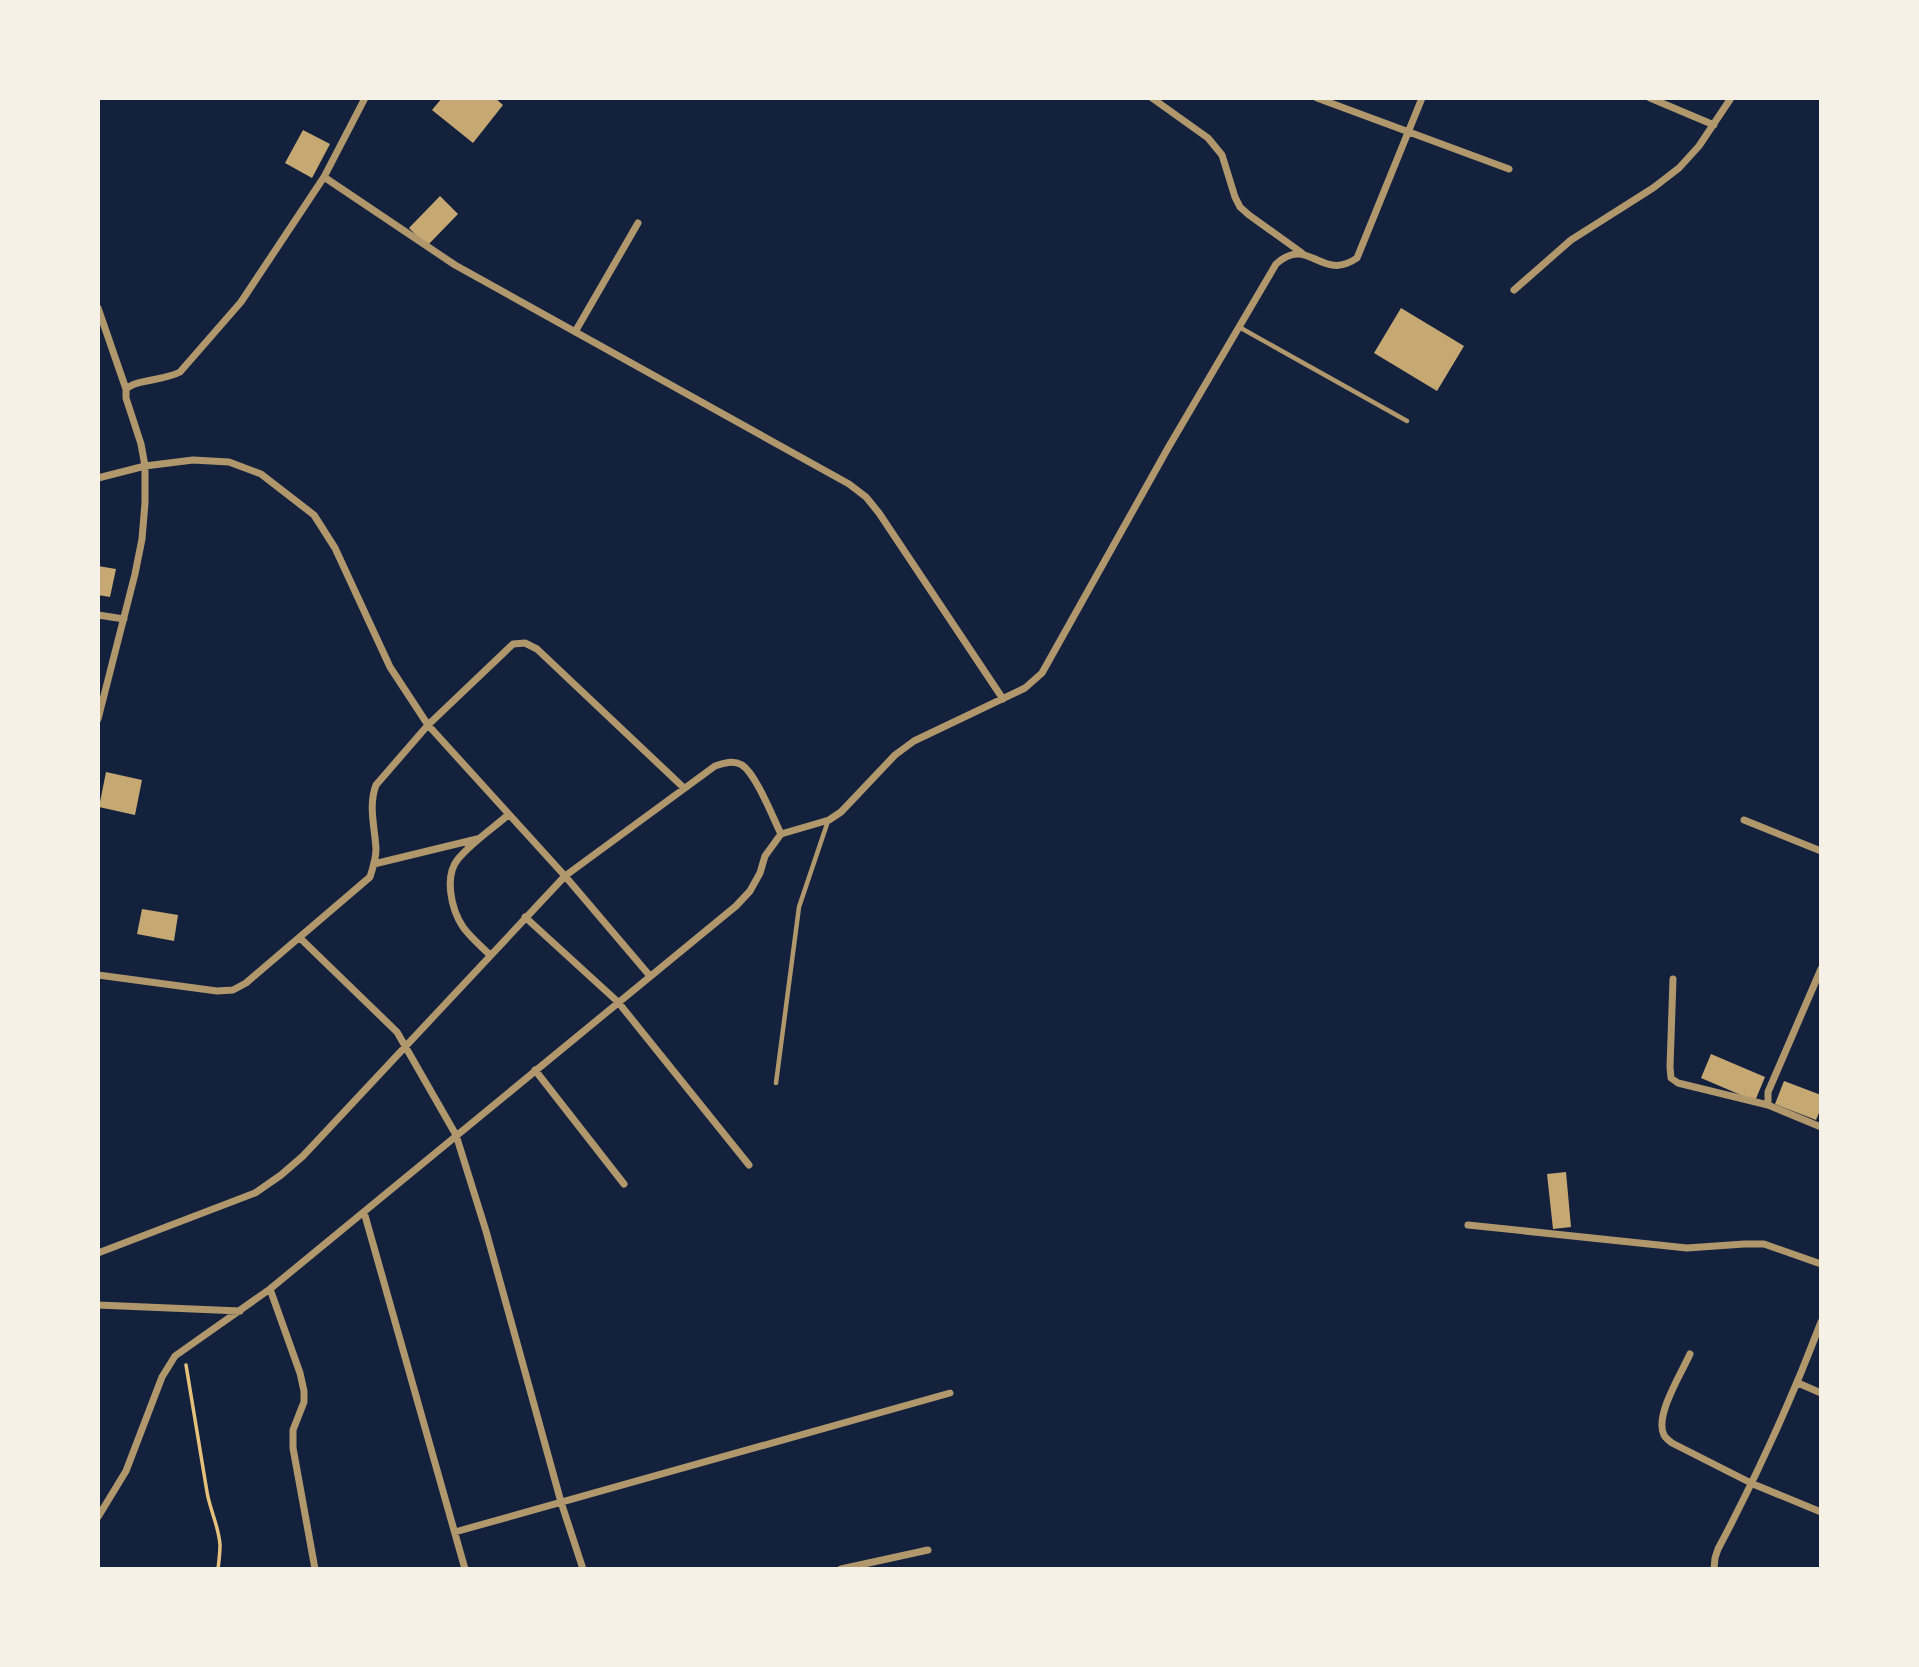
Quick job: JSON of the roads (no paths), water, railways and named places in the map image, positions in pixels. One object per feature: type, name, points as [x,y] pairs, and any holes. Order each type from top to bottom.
[{"type":"street","points":[[126,389],[131,384],[170,377],[180,372],[241,302],[324,177],[365,98]]},
{"type":"street","points":[[1152,98],[1209,138],[1216,146],[1222,155],[1240,207],[1302,253],[1331,266],[1347,265],[1357,258],[1422,98]]},
{"type":"street","points":[[1317,98],[1509,169]]},
{"type":"street","points":[[1650,98],[1714,125]]},
{"type":"street","points":[[1514,290],[1571,240],[1653,188],[1679,168],[1699,146],[1731,98]]},
{"type":"street","points":[[324,177],[455,265],[849,484],[866,496],[1003,699]]},
{"type":"street","points":[[575,332],[638,222]]},
{"type":"street","points":[[98,1517],[131,1461],[162,1377],[175,1356],[270,1289],[736,906],[750,891],[760,873],[765,856],[781,834],[829,820],[841,813],[895,755],[914,741],[1025,688],[1042,673],[1168,448],[1276,264],[1286,255],[1302,253]]},
{"type":"street","points":[[98,309],[126,389],[125,398],[141,444],[145,466],[142,539],[98,719]]},
{"type":"street","points":[[98,478],[145,466],[193,460],[229,462],[261,474],[314,515],[335,548],[390,667],[428,725],[565,876],[650,976]]},
{"type":"street","points":[[98,615],[124,619]]},
{"type":"street","points":[[98,975],[217,991],[233,990],[246,983],[370,877],[376,850],[372,796],[376,785],[428,725],[513,644],[525,643],[537,649],[684,788]]},
{"type":"street","points":[[98,1253],[255,1193],[272,1181],[303,1156],[565,876],[715,766],[728,762],[741,764],[748,771],[781,834]]},
{"type":"street","points":[[490,955],[462,926],[454,909],[450,889],[451,875],[456,861],[508,815]]},
{"type":"street","points":[[1744,820],[1821,851]]},
{"type":"street","points":[[374,864],[481,838]]},
{"type":"street","points":[[525,917],[618,1002],[749,1165]]},
{"type":"street","points":[[300,938],[397,1032],[456,1135],[486,1231],[561,1502],[583,1569]]},
{"type":"street","points":[[1768,1105],[1768,1092],[1821,969]]},
{"type":"street","points":[[1673,979],[1671,1078],[1678,1083],[1768,1105],[1821,1127]]},
{"type":"street","points":[[535,1070],[624,1184]]},
{"type":"street","points":[[364,1212],[465,1569]]},
{"type":"street","points":[[1468,1225],[1687,1248],[1764,1244],[1821,1264]]},
{"type":"street","points":[[270,1289],[304,1391],[304,1402],[293,1430],[293,1448],[315,1569]]},
{"type":"street","points":[[98,1305],[240,1311]]},
{"type":"street","points":[[1714,1569],[1718,1549],[1753,1484],[1798,1383],[1821,1322]]},
{"type":"street","points":[[1690,1354],[1663,1412],[1664,1435],[1672,1443],[1753,1484],[1821,1513]]},
{"type":"street","points":[[1798,1383],[1821,1393]]},
{"type":"street","points":[[455,1532],[950,1392]]},
{"type":"street","points":[[841,1569],[928,1550]]},
{"type":"lane","points":[[1239,327],[1407,421]]},
{"type":"lane","points":[[776,1083],[799,907],[829,820]]}]
